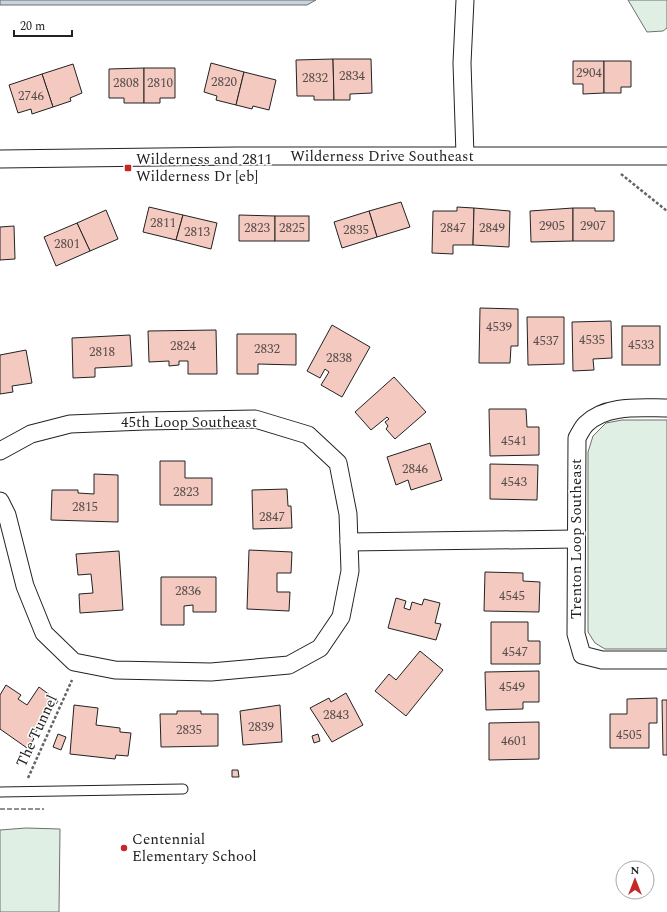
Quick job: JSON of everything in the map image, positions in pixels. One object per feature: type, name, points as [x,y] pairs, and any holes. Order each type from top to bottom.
[{"type":"street","points":[[465,0],[462,64],[465,155]]},
{"type":"street","name":"Wilderness Drive Southeast","points":[[0,159],[465,155],[600,158],[667,156]]},
{"type":"street","name":"Trenton Loop Southeast","points":[[667,408],[637,408],[605,412],[586,424],[577,438],[575,539],[576,634],[582,655],[602,660],[667,660]]},
{"type":"street","name":"45th Loop Southeast","points":[[0,451],[31,434],[70,424],[145,420],[255,419],[308,435],[338,463],[348,514],[350,571],[341,617],[320,648],[289,665],[211,672],[115,670],[74,662],[44,633],[25,586],[7,515],[0,501]]},
{"type":"street","points":[[349,542],[575,539]]},
{"type":"lane","points":[[0,792],[183,788]]},
{"type":"path","points":[[600,158],[667,210]]},
{"type":"path","name":"The Tunnel","points":[[21,792],[72,680]]},
{"type":"green space","points":[[628,0],[667,0],[667,28],[663,31],[647,32]]},
{"type":"green space","points":[[622,420],[667,420],[667,649],[605,649],[595,643],[588,632],[588,452],[593,436],[606,423]]},
{"type":"green space","points":[[26,828],[60,829],[59,912],[0,912],[0,830]]},
{"type":"shaded area","points":[[0,0],[316,0],[307,5],[0,5]]},
{"type":"building","points":[[333,59],[334,100],[314,100],[314,96],[297,96],[296,60]]},
{"type":"building","points":[[333,59],[371,59],[372,93],[350,94],[350,100],[334,100]]},
{"type":"building","points":[[573,61],[604,61],[604,93],[583,94],[583,84],[573,84]]},
{"type":"building","points":[[604,61],[631,61],[631,87],[621,87],[621,93],[604,93]]},
{"type":"building","points":[[211,63],[244,72],[236,105],[216,100],[217,96],[204,92]]},
{"type":"building","points":[[73,64],[82,93],[70,98],[71,101],[53,107],[42,74]]},
{"type":"building","points":[[144,68],[144,103],[124,103],[124,98],[109,98],[109,69]]},
{"type":"building","points":[[144,68],[175,68],[175,98],[160,98],[160,103],[144,103]]},
{"type":"building","points":[[244,72],[276,80],[269,110],[253,106],[252,109],[236,105]]},
{"type":"building","points":[[42,74],[53,107],[32,114],[31,109],[18,113],[9,85]]},
{"type":"building","points":[[401,202],[410,227],[377,237],[369,211]]},
{"type":"building","points":[[149,207],[183,215],[176,240],[143,232]]},
{"type":"building","points":[[457,207],[474,208],[473,245],[453,245],[453,254],[432,253],[433,211],[457,211]]},
{"type":"building","points":[[474,208],[510,211],[509,247],[473,245]]},
{"type":"building","points":[[573,208],[573,241],[531,242],[530,211]]},
{"type":"building","points":[[573,208],[595,208],[595,211],[614,211],[614,241],[573,241]]},
{"type":"building","points":[[106,210],[118,239],[90,251],[77,223]]},
{"type":"building","points":[[369,211],[377,237],[342,248],[334,222]]},
{"type":"building","points":[[183,215],[217,223],[211,249],[176,240]]},
{"type":"building","points":[[239,215],[275,216],[275,241],[239,241]]},
{"type":"building","points":[[275,216],[309,216],[309,241],[275,241]]},
{"type":"building","points":[[77,223],[90,251],[56,266],[44,237]]},
{"type":"building","points":[[14,226],[15,259],[0,260],[0,227]]},
{"type":"building","points":[[480,308],[518,309],[518,346],[511,346],[510,363],[479,363]]},
{"type":"building","points":[[527,317],[564,317],[564,364],[528,365]]},
{"type":"building","points":[[611,321],[612,358],[593,359],[594,370],[573,371],[572,322]]},
{"type":"building","points":[[332,325],[370,347],[342,397],[321,385],[329,372],[325,369],[320,378],[307,371]]},
{"type":"building","points":[[622,326],[660,326],[660,365],[622,365]]},
{"type":"building","points":[[216,330],[217,374],[188,374],[188,361],[179,361],[179,365],[169,366],[169,361],[149,362],[148,331]]},
{"type":"building","points":[[237,334],[296,334],[296,365],[258,364],[258,374],[237,374]]},
{"type":"building","points":[[130,335],[132,366],[95,368],[95,377],[73,378],[72,338]]},
{"type":"building","points":[[26,350],[32,383],[12,386],[13,392],[0,394],[0,355]]},
{"type":"building","points":[[394,377],[426,412],[395,439],[386,429],[388,426],[385,422],[389,419],[387,417],[371,430],[355,412]]},
{"type":"building","points":[[489,409],[526,409],[527,427],[539,427],[539,455],[490,456]]},
{"type":"building","points":[[430,443],[442,480],[411,490],[408,480],[396,485],[387,457]]},
{"type":"building","points":[[160,461],[185,461],[185,478],[212,478],[212,505],[160,505]]},
{"type":"building","points":[[490,464],[538,465],[537,500],[490,499]]},
{"type":"building","points":[[94,474],[118,475],[118,522],[51,520],[52,490],[78,490],[78,493],[94,494]]},
{"type":"building","points":[[287,489],[288,506],[291,506],[292,528],[253,529],[252,490]]},
{"type":"building","points":[[249,550],[292,552],[291,573],[277,573],[277,592],[290,592],[289,611],[247,609]]},
{"type":"building","points":[[119,551],[123,610],[80,613],[79,594],[93,593],[91,574],[78,575],[76,554]]},
{"type":"building","points":[[485,572],[523,573],[523,581],[540,582],[539,612],[484,611]]},
{"type":"building","points":[[161,577],[216,577],[216,612],[193,612],[193,605],[184,606],[184,625],[161,625]]},
{"type":"building","points":[[396,598],[406,601],[404,608],[410,610],[412,602],[422,605],[424,599],[440,603],[435,623],[441,624],[436,640],[388,628]]},
{"type":"building","points":[[491,622],[528,622],[528,641],[540,641],[540,664],[491,664]]},
{"type":"building","points":[[420,651],[443,670],[406,716],[375,691],[389,674],[396,680]]},
{"type":"building","points":[[539,671],[539,702],[523,702],[523,709],[486,710],[485,672]]},
{"type":"building","points":[[6,685],[21,695],[18,699],[27,705],[39,687],[58,701],[32,737],[34,739],[27,748],[0,729],[0,695]]},
{"type":"building","points":[[346,693],[363,725],[332,742],[310,708],[329,698],[331,702]]},
{"type":"building","points":[[657,698],[657,723],[649,723],[649,748],[610,748],[610,714],[627,714],[627,699]]},
{"type":"building","points":[[662,700],[667,700],[667,755],[663,755]]},
{"type":"building","points":[[74,705],[98,708],[96,725],[120,728],[120,732],[131,733],[128,756],[116,755],[115,759],[70,754]]},
{"type":"building","points":[[280,705],[282,742],[243,745],[240,711]]},
{"type":"building","points":[[177,711],[201,711],[201,714],[218,714],[218,746],[161,747],[160,714],[177,714]]},
{"type":"building","points":[[539,722],[539,759],[489,760],[489,723]]},
{"type":"building","points":[[58,734],[66,737],[61,750],[53,747]]},
{"type":"building","points":[[318,734],[320,741],[314,743],[312,736]]},
{"type":"building","points":[[232,770],[238,770],[239,777],[232,777]]},
{"type":"fence","points":[[0,809],[44,809]]},
{"type":"place","name":"Wilderness and 2811 Wilderness Dr [eb]","points":[[128,168]]},
{"type":"place","name":"Centennial Elementary School","points":[[124,848]]}]
